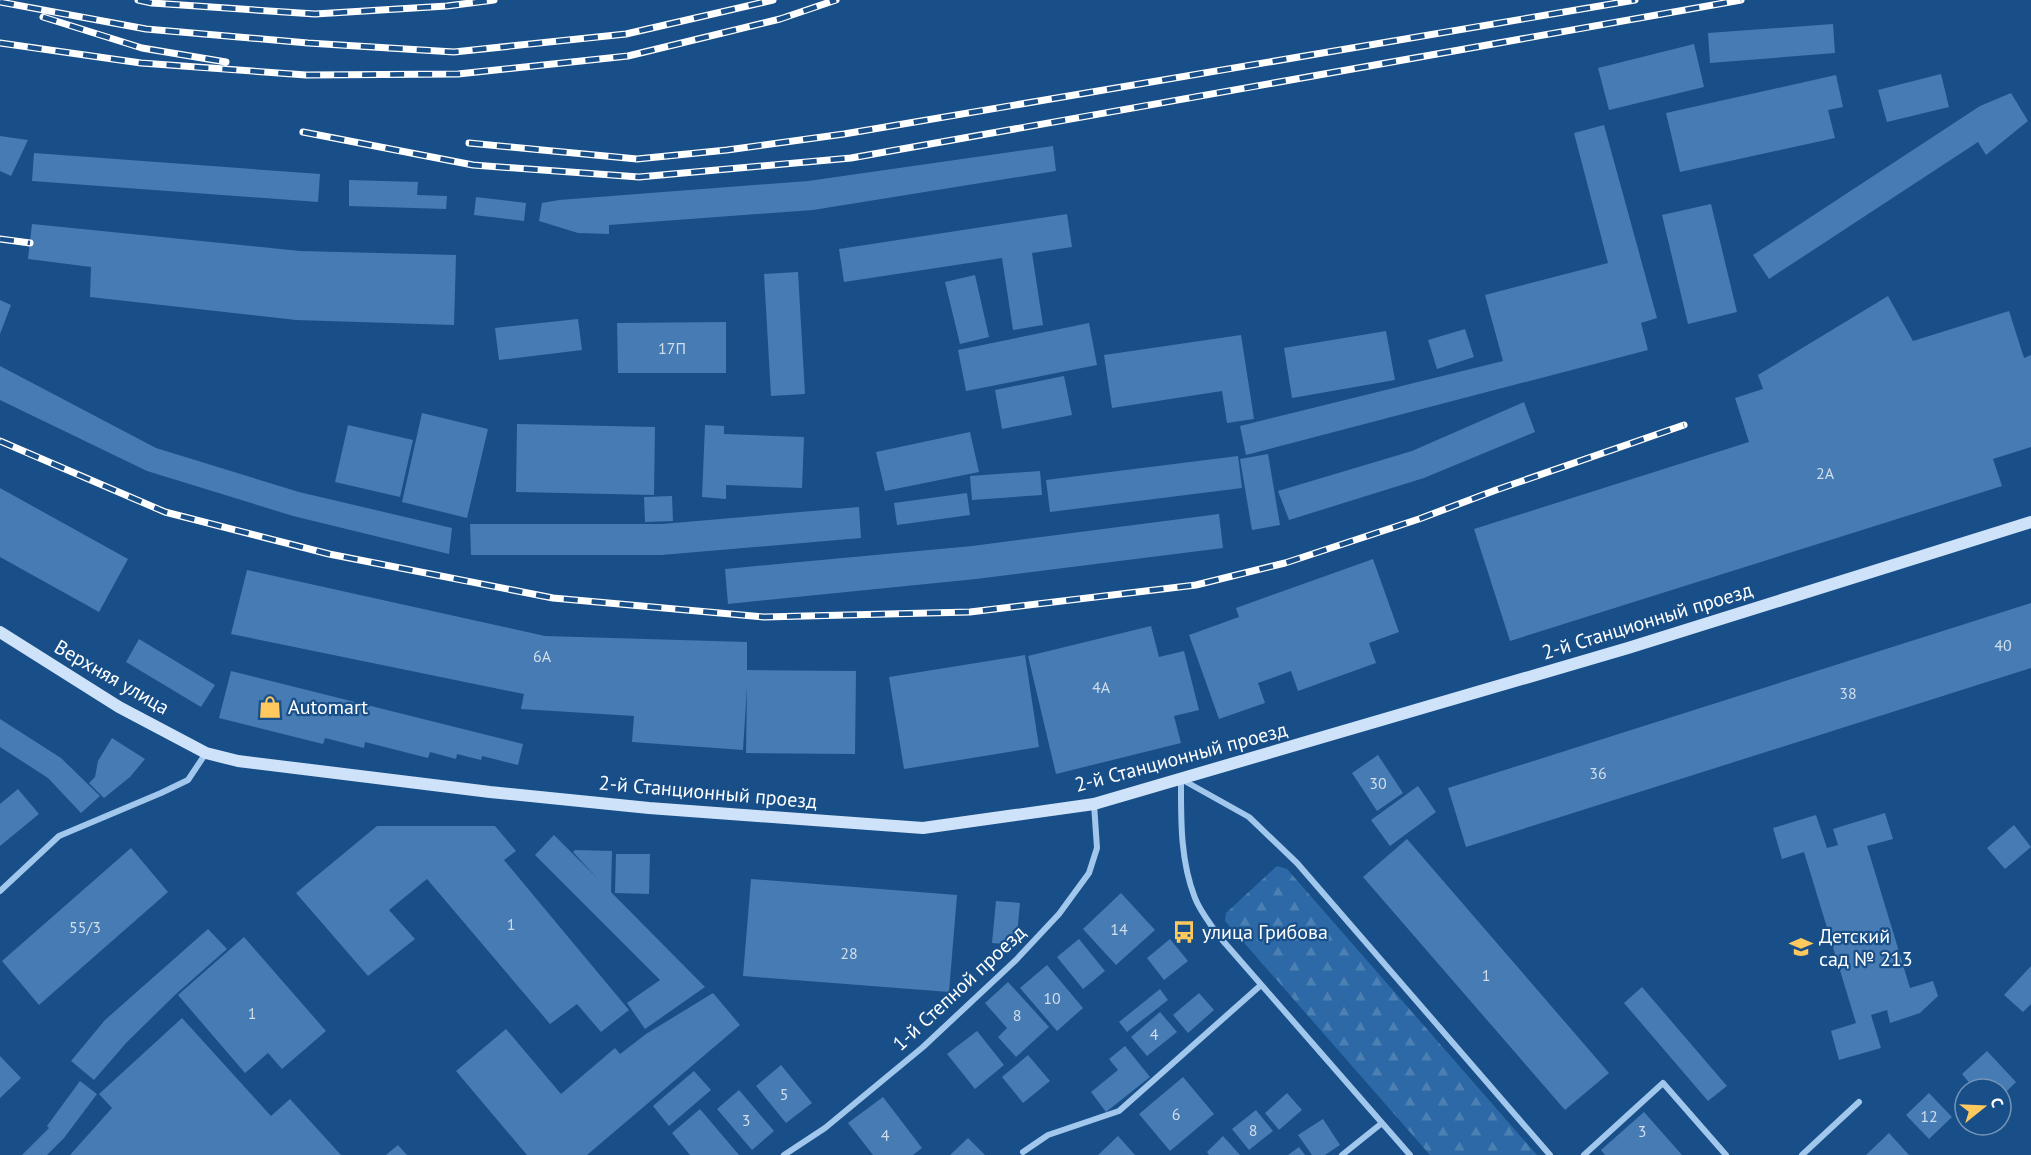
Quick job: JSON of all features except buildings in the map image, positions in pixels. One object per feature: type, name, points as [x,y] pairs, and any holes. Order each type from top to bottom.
[{"type":"main road","name":"2-й Станционный проезд","points":[[206,753],[238,761],[490,792],[649,808],[923,828],[1094,804],[1628,648],[2031,522]]},
{"type":"main road","name":"Верхняя улица","points":[[0,632],[119,706],[206,753]]},
{"type":"street","points":[[0,891],[59,836],[161,794],[188,780],[206,753]]},
{"type":"street","points":[[1410,1155],[1217,934],[1196,899],[1185,862],[1181,819],[1181,779],[1249,817],[1297,863],[1550,1155]]},
{"type":"street","name":"1-й Степной проезд","points":[[784,1155],[825,1128],[923,1047],[1016,960],[1059,914],[1089,873],[1097,848],[1094,804]]},
{"type":"street","points":[[1023,1152],[1048,1135],[1119,1111],[1261,985]]},
{"type":"street","points":[[1584,1155],[1663,1083],[1726,1155]]},
{"type":"street","points":[[1802,1155],[1859,1102]]},
{"type":"street","points":[[1342,1155],[1382,1123]]},
{"type":"green space","points":[[1277,866],[1287,869],[1537,1155],[1430,1155],[1225,921],[1226,913]]},
{"type":"railway","points":[[138,0],[152,3],[315,14],[447,6],[494,0]]},
{"type":"railway","points":[[0,2],[146,29],[308,43],[454,52],[626,34],[773,0]]},
{"type":"railway","points":[[0,43],[141,63],[306,75],[458,74],[628,56],[780,19],[836,0]]},
{"type":"railway","points":[[469,143],[637,159],[727,150],[844,134],[1635,0]]},
{"type":"railway","points":[[303,132],[473,165],[639,177],[851,158],[1741,0]]},
{"type":"railway","points":[[43,17],[142,48],[226,62]]},
{"type":"railway","points":[[0,239],[30,243]]},
{"type":"railway","points":[[0,441],[165,512],[329,554],[553,598],[764,617],[970,612],[1196,585],[1285,563],[1419,519],[1684,425]]},
{"type":"place","name":"Automart","points":[[270,707]]},
{"type":"place","name":"улица Грибова","points":[[1184,932]]},
{"type":"place","name":"Детский сад № 213","points":[[1801,947]]}]
